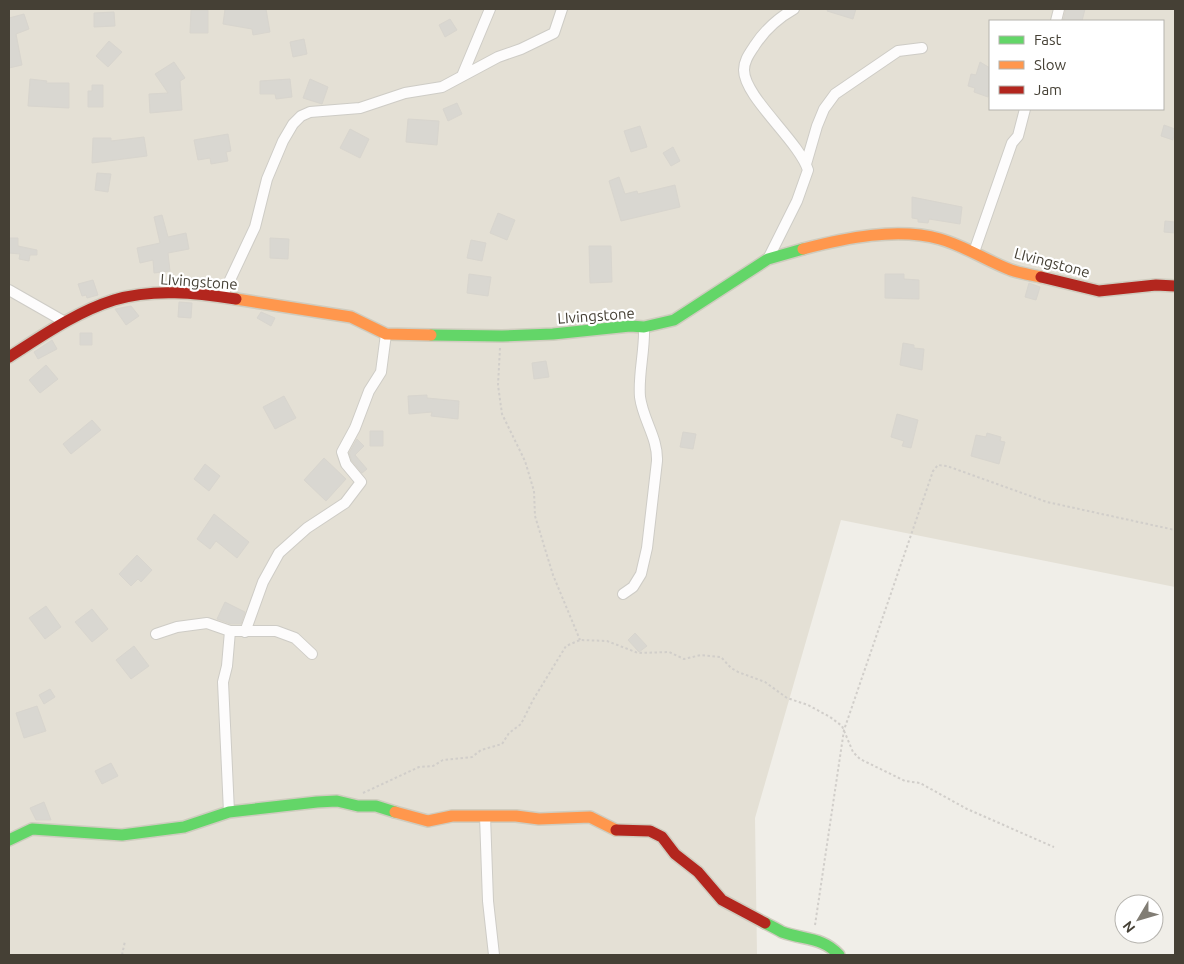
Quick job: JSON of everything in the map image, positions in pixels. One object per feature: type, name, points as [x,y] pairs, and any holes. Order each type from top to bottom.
[{"type":"street","points":[[462,76],[490,9]]},
{"type":"street","points":[[222,298],[255,227],[267,179],[293,124],[301,116],[310,112],[360,108],[405,93],[442,87],[498,57],[521,49],[554,33],[562,9]]},
{"type":"street","points":[[768,259],[804,186],[808,170],[806,164],[749,86],[744,71],[749,54],[759,40],[779,18],[794,9]]},
{"type":"street","points":[[806,164],[817,126],[824,110],[835,94],[898,51],[922,48]]},
{"type":"street","points":[[974,252],[1012,143],[1018,136],[1025,110]]},
{"type":"street","name":"LIvingstone","points":[[9,357],[65,322],[114,300],[162,292],[222,298],[351,317],[386,334],[502,336],[553,334],[630,326],[644,327],[674,320],[768,259],[826,244],[896,234],[928,236],[974,252],[1011,270],[1099,291],[1114,291],[1154,284],[1175,286]]},
{"type":"street","points":[[9,290],[65,322]]},
{"type":"street","points":[[623,594],[632,587],[641,574],[647,548],[657,466],[658,448],[645,417],[640,396],[644,327]]},
{"type":"street","points":[[245,632],[263,582],[278,553],[307,528],[345,504],[358,489],[361,482],[346,464],[342,452],[355,428],[369,391],[381,372],[386,334]]},
{"type":"street","points":[[156,634],[177,627],[207,623],[230,631],[276,631],[295,638],[312,654]]},
{"type":"street","points":[[229,812],[223,682],[228,666],[230,631]]},
{"type":"street","points":[[9,840],[32,829],[122,835],[184,827],[229,812],[337,801],[399,811],[428,820],[452,816],[539,819],[590,817],[618,831],[650,831],[662,837],[675,854],[698,872],[722,900],[783,932],[814,938],[830,946],[839,955]]},
{"type":"street","points":[[485,816],[488,901],[494,955]]},
{"type":"path","points":[[502,336],[498,385],[502,414],[524,461],[534,491],[535,516],[553,575],[580,640]]},
{"type":"path","points":[[814,938],[844,730],[933,471],[938,465],[948,466],[1047,502],[1175,530]]},
{"type":"path","points":[[358,795],[419,767],[434,766],[444,760],[472,757],[481,750],[502,744],[509,733],[521,724],[532,700],[566,646],[580,640],[607,641],[638,653],[668,652],[684,659],[701,655],[721,657],[731,668],[765,682],[787,698],[808,704],[830,717],[844,730],[853,752],[860,759],[905,781],[920,783],[1008,829],[1054,846]]},
{"type":"path","points":[[122,955],[125,941]]},
{"type":"shaded area","points":[[9,9],[1175,9],[1175,587],[841,520],[755,818],[757,955],[9,955]]},
{"type":"building","points":[[225,9],[266,9],[270,32],[253,35],[252,29],[223,24]]},
{"type":"building","points":[[828,9],[856,9],[853,19],[827,11]]},
{"type":"building","points":[[1066,9],[1085,9],[1082,20],[1063,20]]},
{"type":"building","points":[[191,10],[208,10],[208,33],[190,33]]},
{"type":"building","points":[[114,12],[115,26],[94,27],[94,13]]},
{"type":"building","points":[[24,14],[29,29],[16,34],[22,65],[9,68],[9,18]]},
{"type":"building","points":[[450,19],[457,30],[445,37],[439,25]]},
{"type":"building","points":[[304,39],[307,54],[293,57],[290,42]]},
{"type":"building","points":[[109,41],[122,52],[108,67],[96,56]]},
{"type":"building","points":[[174,62],[185,78],[180,81],[182,110],[150,113],[149,94],[168,93],[155,74]]},
{"type":"building","points":[[980,62],[989,67],[988,97],[974,92],[975,88],[968,86],[971,74],[976,75]]},
{"type":"building","points":[[30,79],[47,81],[46,83],[69,83],[69,108],[28,106]]},
{"type":"building","points":[[290,79],[292,97],[276,99],[275,94],[260,94],[260,81]]},
{"type":"building","points":[[310,79],[328,87],[322,104],[303,98]]},
{"type":"building","points":[[92,85],[103,85],[103,107],[88,107],[88,91],[92,91]]},
{"type":"building","points":[[457,103],[462,114],[448,121],[443,109]]},
{"type":"building","points":[[408,119],[439,121],[437,145],[406,142]]},
{"type":"building","points":[[1164,125],[1175,129],[1173,140],[1161,136]]},
{"type":"building","points":[[640,126],[647,147],[631,152],[624,131]]},
{"type":"building","points":[[350,129],[369,139],[360,158],[340,148]]},
{"type":"building","points":[[228,134],[231,151],[226,152],[228,161],[211,164],[210,158],[198,160],[194,140]]},
{"type":"building","points":[[144,137],[147,156],[92,163],[93,138],[111,138],[111,141]]},
{"type":"building","points":[[673,147],[680,161],[671,166],[663,153]]},
{"type":"building","points":[[97,173],[111,174],[108,192],[95,190]]},
{"type":"building","points":[[619,177],[625,194],[637,191],[638,194],[675,185],[680,207],[621,221],[609,181]]},
{"type":"building","points":[[912,197],[962,207],[960,224],[929,219],[928,223],[918,222],[918,219],[912,218]]},
{"type":"building","points":[[498,213],[515,220],[507,240],[490,233]]},
{"type":"building","points":[[162,215],[168,237],[186,233],[189,249],[168,253],[170,271],[154,273],[153,260],[140,263],[137,248],[160,243],[154,217]]},
{"type":"building","points":[[1165,221],[1175,222],[1175,233],[1164,232]]},
{"type":"building","points":[[9,238],[18,238],[18,246],[37,250],[37,255],[30,255],[29,261],[19,259],[20,254],[9,253]]},
{"type":"building","points":[[270,238],[289,239],[288,259],[270,258]]},
{"type":"building","points":[[471,240],[486,243],[482,261],[467,258]]},
{"type":"building","points":[[589,246],[611,246],[612,282],[590,283]]},
{"type":"building","points":[[469,274],[491,277],[488,296],[467,293]]},
{"type":"building","points":[[885,274],[904,274],[904,279],[919,280],[919,299],[885,298]]},
{"type":"building","points":[[93,280],[98,295],[87,298],[86,295],[82,296],[78,284]]},
{"type":"building","points":[[1029,283],[1040,287],[1036,300],[1025,297]]},
{"type":"building","points":[[179,302],[192,303],[191,318],[178,317]]},
{"type":"building","points":[[131,306],[139,316],[126,325],[115,309]]},
{"type":"building","points":[[261,312],[275,318],[271,326],[257,318]]},
{"type":"building","points":[[80,333],[92,333],[92,345],[80,345]]},
{"type":"building","points":[[52,340],[57,349],[38,359],[34,352]]},
{"type":"building","points":[[903,343],[914,345],[914,348],[924,349],[922,370],[900,365]]},
{"type":"building","points":[[546,361],[549,377],[534,379],[532,363]]},
{"type":"building","points":[[46,365],[58,379],[40,393],[29,380]]},
{"type":"building","points":[[427,395],[427,398],[459,401],[458,419],[431,416],[432,412],[409,414],[408,396]]},
{"type":"building","points":[[284,396],[296,418],[275,429],[263,407]]},
{"type":"building","points":[[897,414],[918,420],[911,448],[902,446],[904,441],[891,437]]},
{"type":"building","points":[[92,420],[101,430],[71,454],[63,444]]},
{"type":"building","points":[[370,431],[383,431],[383,446],[370,446]]},
{"type":"building","points":[[683,432],[696,434],[693,449],[680,447]]},
{"type":"building","points":[[987,433],[1001,437],[1000,441],[1005,442],[999,464],[971,456],[976,435],[986,437]]},
{"type":"building","points":[[357,439],[364,446],[355,455],[367,469],[362,473],[352,461],[349,453]]},
{"type":"building","points":[[324,458],[346,479],[326,501],[304,480]]},
{"type":"building","points":[[205,464],[220,476],[209,491],[194,479]]},
{"type":"building","points":[[214,514],[249,542],[237,558],[216,541],[210,549],[197,539]]},
{"type":"building","points":[[137,555],[152,570],[141,582],[138,579],[131,586],[119,574]]},
{"type":"building","points":[[225,602],[245,612],[241,624],[231,624],[217,619]]},
{"type":"building","points":[[46,606],[61,627],[45,639],[29,618]]},
{"type":"building","points":[[92,609],[108,629],[92,642],[75,622]]},
{"type":"building","points":[[635,633],[647,646],[639,652],[628,640]]},
{"type":"building","points":[[134,646],[149,666],[131,679],[116,660]]},
{"type":"building","points":[[50,689],[55,697],[44,704],[39,695]]},
{"type":"building","points":[[37,706],[46,731],[24,738],[16,713]]},
{"type":"building","points":[[111,763],[118,776],[102,784],[95,771]]},
{"type":"building","points":[[44,802],[51,820],[36,820],[30,808]]},
{"type":"traffic: fast","points":[[431,335],[502,336],[553,334],[630,326],[644,327],[674,320],[768,259],[803,249]]},
{"type":"traffic: fast","points":[[9,840],[32,829],[122,835],[184,827],[229,812],[317,802],[337,801],[358,806],[376,806],[395,812]]},
{"type":"traffic: fast","points":[[765,923],[790,935],[820,942],[833,949],[839,955]]},
{"type":"traffic: slow","points":[[803,249],[871,235],[906,234],[940,239],[1011,270],[1041,277]]},
{"type":"traffic: slow","points":[[236,299],[351,317],[386,334],[431,335]]},
{"type":"traffic: slow","points":[[395,812],[428,821],[452,816],[516,816],[539,819],[590,817],[616,830]]},
{"type":"traffic: jam","points":[[1041,277],[1099,291],[1156,285],[1175,286]]},
{"type":"traffic: jam","points":[[9,357],[86,311],[129,296],[175,293],[236,299]]},
{"type":"traffic: jam","points":[[616,830],[650,831],[662,837],[675,854],[698,872],[722,900],[765,923]]}]
